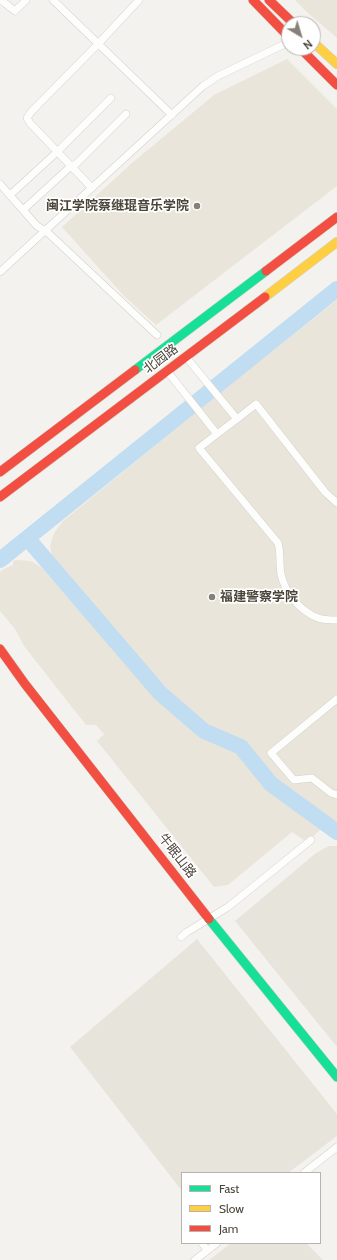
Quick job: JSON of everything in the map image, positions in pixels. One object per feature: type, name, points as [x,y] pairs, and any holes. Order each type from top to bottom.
[{"type":"main road","points":[[254,0],[281,29]]},
{"type":"main road","points":[[269,0],[286,16]]},
{"type":"main road","points":[[321,49],[337,64]]},
{"type":"main road","points":[[308,56],[337,84]]},
{"type":"main road","name":"北园路","points":[[0,472],[337,217]]},
{"type":"main road","name":"北园路","points":[[0,497],[337,242]]},
{"type":"main road","name":"牛眠山路","points":[[0,649],[25,684],[337,1077]]},
{"type":"street","points":[[1,0],[15,12],[26,0]]},
{"type":"street","points":[[53,0],[172,115]]},
{"type":"street","points":[[92,188],[70,167],[27,118],[31,112],[139,0]]},
{"type":"street","points":[[0,272],[203,86],[211,80],[281,46]]},
{"type":"street","points":[[10,195],[57,152],[112,98]]},
{"type":"street","points":[[23,210],[70,167],[76,164],[126,114]]},
{"type":"street","points":[[0,184],[37,226],[46,231],[157,335]]},
{"type":"street","points":[[186,357],[237,419]]},
{"type":"street","points":[[167,372],[217,434]]},
{"type":"street","points":[[337,503],[321,488],[256,404],[199,448],[278,542],[280,548],[279,558],[282,575],[294,601],[298,606],[315,616],[327,620],[337,620]]},
{"type":"street","points":[[337,699],[271,753],[294,780],[312,778],[331,793],[337,795]]},
{"type":"street","points":[[180,937],[228,908],[310,840]]},
{"type":"street","points":[[305,1172],[337,1147]]},
{"type":"street","points":[[203,1244],[207,1250]]},
{"type":"street","points":[[195,1260],[215,1244]]},
{"type":"shaded area","points":[[295,0],[337,0],[337,38],[321,24],[321,16],[311,16]]},
{"type":"shaded area","name":"闽江学院蔡继琨音乐学院","points":[[287,59],[337,109],[337,186],[156,325],[124,296],[62,227],[132,163],[214,95]]},
{"type":"shaded area","name":"福建警察学院","points":[[337,300],[337,824],[314,810],[307,819],[322,828],[307,842],[292,832],[228,885],[214,887],[97,741],[104,734],[96,725],[86,725],[24,646],[15,629],[0,611],[0,572],[13,565],[13,561],[17,560],[31,561],[42,568],[152,694],[181,721],[205,739],[232,749],[236,752],[242,757],[250,770],[263,785],[305,816],[311,808],[270,776],[249,747],[243,742],[219,734],[210,729],[168,693],[74,584],[52,555],[50,546],[54,533],[63,521],[232,383]]},
{"type":"shaded area","points":[[329,846],[337,846],[337,1047],[235,921],[316,853]]},
{"type":"shaded area","points":[[197,939],[337,1114],[337,1136],[289,1172],[181,1172],[181,1190],[70,1047]]},
{"type":"shaded area","points":[[230,1244],[307,1244],[323,1260],[209,1260]]},
{"type":"waterway","points":[[0,560],[337,289]]},
{"type":"waterway","points":[[28,539],[160,693],[204,731],[241,747],[271,784],[337,832]]},
{"type":"traffic: fast","points":[[135,370],[266,271]]},
{"type":"traffic: fast","points":[[209,919],[337,1077]]},
{"type":"traffic: slow","points":[[321,49],[337,64]]},
{"type":"traffic: slow","points":[[265,297],[337,242]]},
{"type":"traffic: jam","points":[[253,0],[281,29]]},
{"type":"traffic: jam","points":[[269,0],[286,16]]},
{"type":"traffic: jam","points":[[308,56],[337,85]]},
{"type":"traffic: jam","points":[[266,271],[337,217]]},
{"type":"traffic: jam","points":[[0,497],[265,297]]},
{"type":"traffic: jam","points":[[0,472],[135,370]]},
{"type":"traffic: jam","points":[[0,649],[25,684],[209,919]]},
{"type":"place","name":"闽江学院蔡继琨音乐学院","points":[[197,206]]},
{"type":"place","name":"福建警察学院","points":[[212,597]]}]
